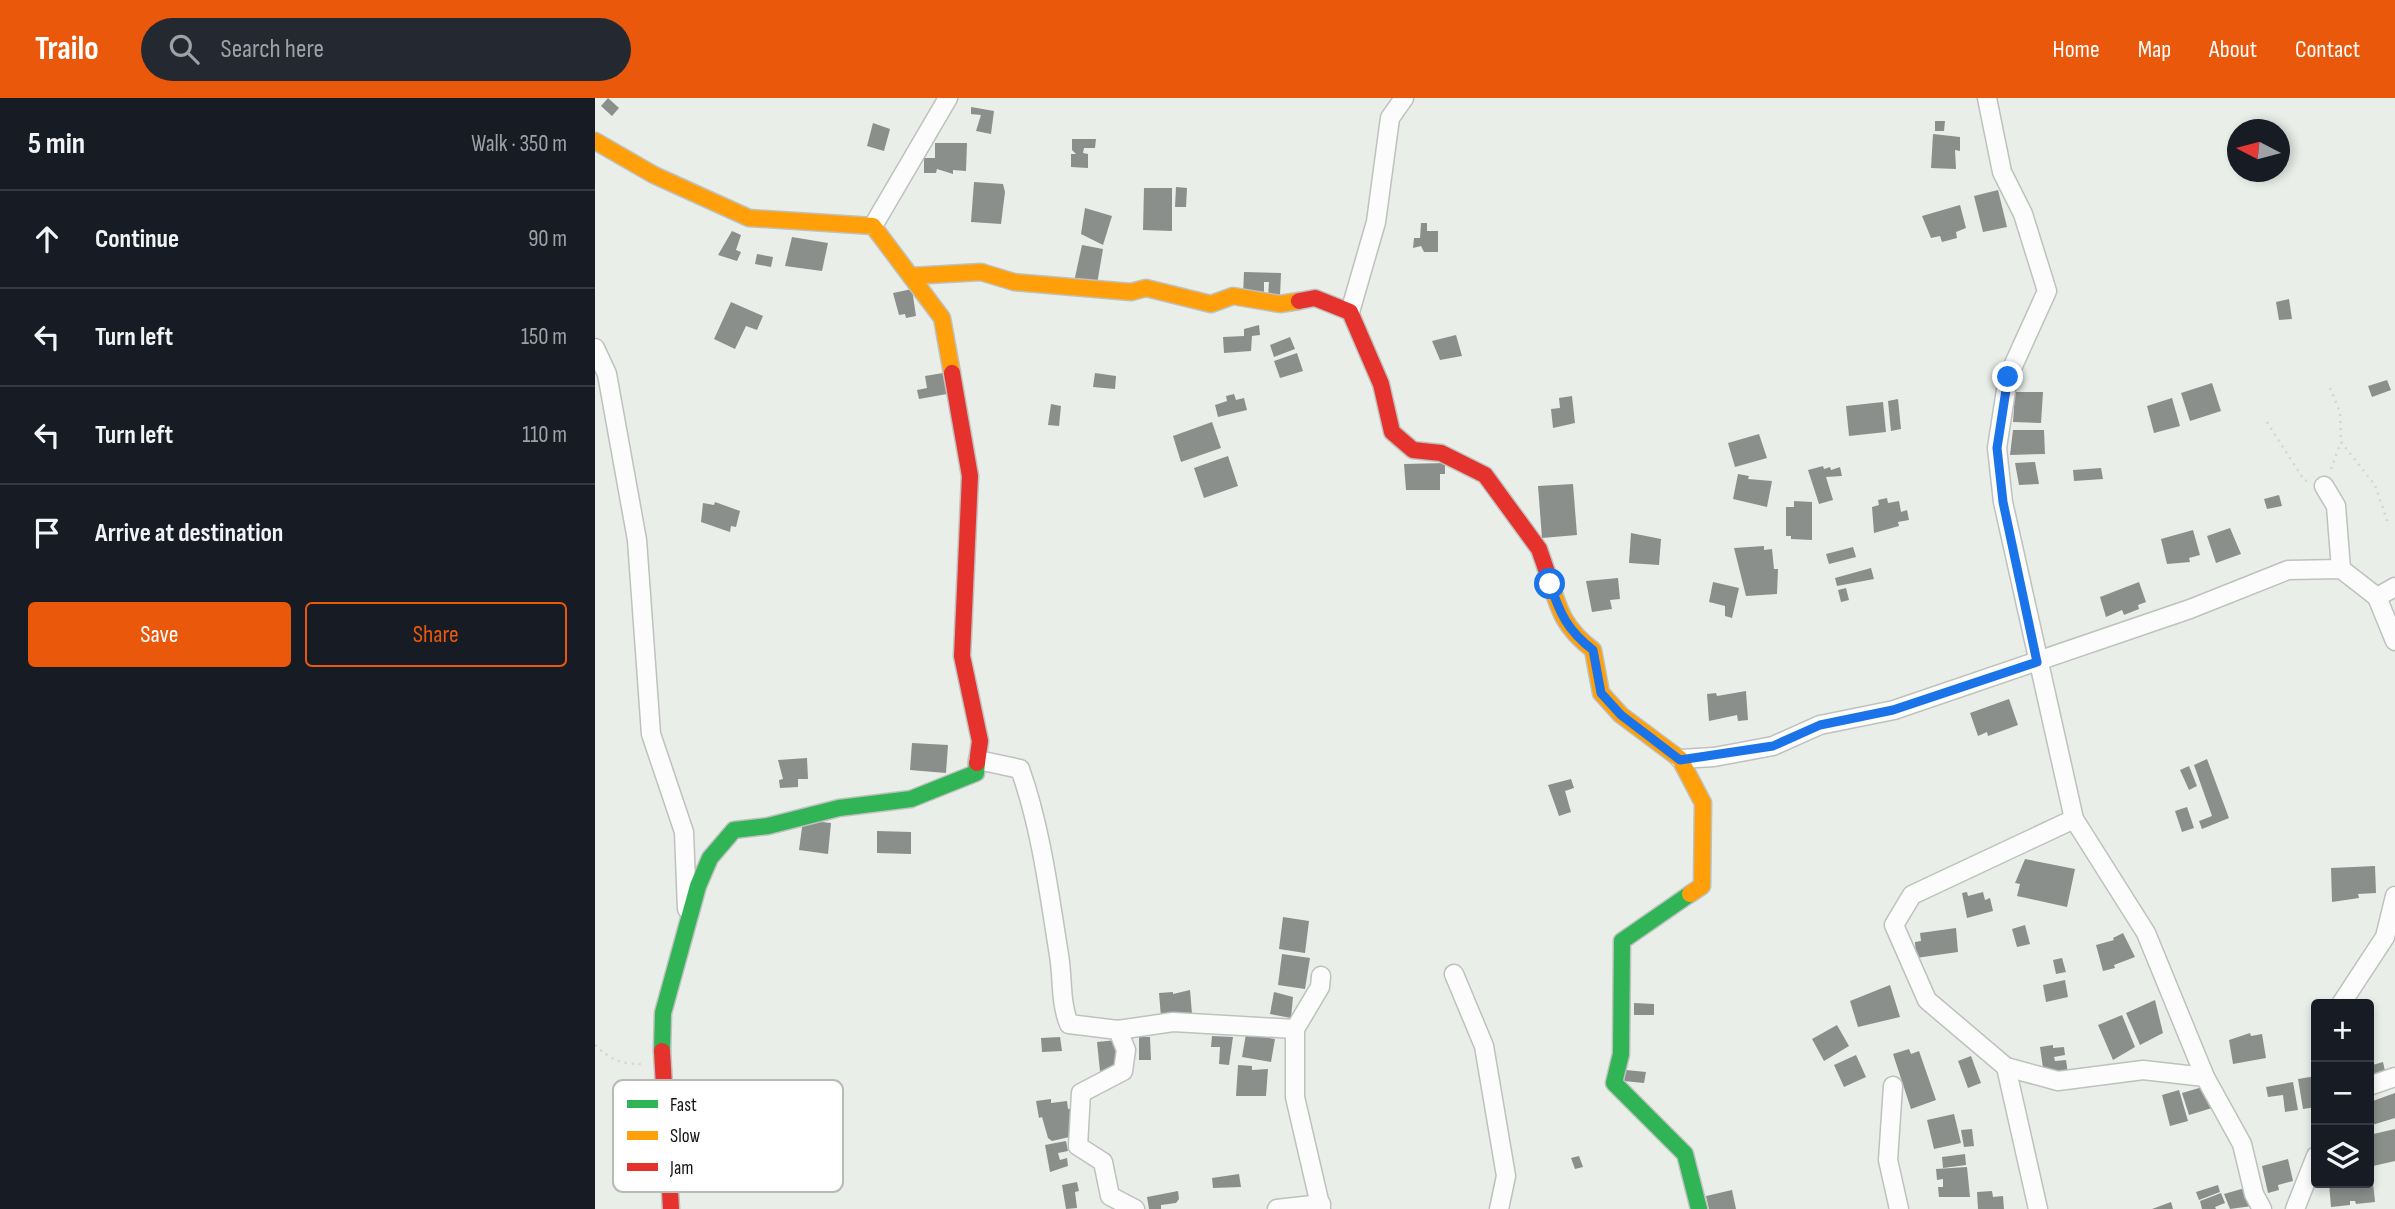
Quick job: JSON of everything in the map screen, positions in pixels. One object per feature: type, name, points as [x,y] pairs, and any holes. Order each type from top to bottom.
[{"type":"street","points":[[873,226],[948,98]]},
{"type":"street","points":[[1403,98],[1390,118],[1376,222],[1350,312],[1381,384],[1392,432],[1413,450],[1441,453],[1485,475],[1539,549],[1562,619],[1573,635],[1593,650],[1601,693],[1621,715],[1680,760],[1703,803],[1702,886],[1622,941],[1621,1054],[1614,1083],[1685,1154],[1699,1209]]},
{"type":"street","points":[[1987,98],[2002,172],[2023,214],[2047,291],[2008,377],[1997,448],[2003,502],[2074,819],[2146,933],[2205,1077],[2242,1144],[2255,1194],[2262,1209]]},
{"type":"street","points":[[595,141],[654,175],[749,218],[873,226],[942,318],[970,476],[962,656],[980,741],[976,773],[911,799],[839,808],[768,826],[734,830],[711,858],[698,886],[663,1013],[663,1080]]},
{"type":"street","points":[[911,276],[981,272],[1014,282],[1131,292],[1146,288],[1211,304],[1233,296],[1280,304],[1315,298],[1350,312]]},
{"type":"street","points":[[595,348],[607,374],[637,540],[651,734],[684,832],[687,929]]},
{"type":"street","points":[[2324,486],[2336,506],[2341,569]]},
{"type":"street","points":[[1680,760],[1773,746],[1820,725],[1893,710],[2190,609],[2288,570],[2341,569],[2377,597],[2395,641]]},
{"type":"street","points":[[2377,597],[2395,587]]},
{"type":"street","points":[[978,760],[1020,769],[1029,795],[1059,958],[1063,1008],[1069,1024],[1118,1030],[1173,1022],[1295,1029]]},
{"type":"street","points":[[2074,819],[1912,895],[1894,925],[1927,1000],[2006,1067],[2058,1081],[2143,1070],[2205,1077]]},
{"type":"street","points":[[2344,999],[2385,937],[2395,896]]},
{"type":"street","points":[[1454,974],[1484,1046],[1506,1176],[1499,1209]]},
{"type":"street","points":[[1277,1209],[1321,1207],[1295,1097],[1295,1029],[1320,987],[1321,976]]},
{"type":"street","points":[[1118,1030],[1126,1050],[1123,1071],[1081,1093],[1078,1146],[1103,1162],[1110,1196],[1135,1209]]},
{"type":"street","points":[[2006,1067],[2038,1209]]},
{"type":"street","points":[[2374,1084],[2395,1077]]},
{"type":"street","points":[[1893,1086],[1888,1160],[1899,1209]]},
{"type":"street","points":[[2295,1209],[2311,1169]]},
{"type":"path","points":[[2267,422],[2304,480],[2324,486],[2341,442],[2340,412],[2330,388]]},
{"type":"path","points":[[2341,442],[2375,485],[2389,526]]},
{"type":"path","points":[[595,1045],[609,1058],[626,1065],[662,1066]]},
{"type":"building","points":[[608,98],[619,108],[612,116],[601,106]]},
{"type":"building","points":[[971,107],[994,111],[991,134],[976,131],[981,115],[971,114]]},
{"type":"building","points":[[1935,121],[1945,121],[1944,131],[1935,131]]},
{"type":"building","points":[[873,123],[890,129],[884,151],[867,146]]},
{"type":"building","points":[[1933,134],[1960,137],[1960,151],[1955,150],[1956,169],[1931,168]]},
{"type":"building","points":[[1072,139],[1096,139],[1095,148],[1084,148],[1083,153],[1088,154],[1088,168],[1071,167],[1071,154],[1076,154],[1072,150]]},
{"type":"building","points":[[935,143],[967,143],[966,171],[953,170],[953,174],[937,169],[936,173],[924,173],[924,158],[935,158]]},
{"type":"building","points":[[974,182],[1003,184],[1005,192],[1001,224],[971,222]]},
{"type":"building","points":[[1176,187],[1187,188],[1186,207],[1175,207]]},
{"type":"building","points":[[1144,188],[1172,188],[1172,231],[1143,230]]},
{"type":"building","points":[[1998,190],[2007,227],[1983,232],[1974,196]]},
{"type":"building","points":[[1960,205],[1966,228],[1956,232],[1957,238],[1942,242],[1940,236],[1931,238],[1922,216]]},
{"type":"building","points":[[1085,208],[1112,216],[1103,245],[1081,234]]},
{"type":"building","points":[[1421,223],[1427,223],[1427,231],[1438,231],[1438,252],[1424,252],[1421,246],[1413,248],[1414,238],[1420,238]]},
{"type":"building","points":[[732,231],[741,235],[736,250],[741,252],[737,261],[718,255]]},
{"type":"building","points":[[792,237],[828,243],[822,271],[785,266]]},
{"type":"building","points":[[1082,245],[1103,249],[1097,284],[1074,282]]},
{"type":"building","points":[[757,254],[773,257],[771,267],[755,264]]},
{"type":"building","points":[[1244,272],[1281,273],[1280,296],[1268,296],[1269,282],[1264,282],[1264,297],[1243,296]]},
{"type":"building","points":[[912,289],[916,316],[906,318],[905,314],[899,315],[893,293]]},
{"type":"building","points":[[2289,299],[2292,319],[2279,320],[2276,302]]},
{"type":"building","points":[[731,302],[763,316],[757,330],[746,326],[735,349],[714,339]]},
{"type":"building","points":[[1259,325],[1260,335],[1252,336],[1251,351],[1224,353],[1223,337],[1244,336],[1244,329]]},
{"type":"building","points":[[1456,335],[1462,356],[1440,360],[1432,341]]},
{"type":"building","points":[[1290,337],[1295,349],[1274,357],[1270,345]]},
{"type":"building","points":[[1297,353],[1303,371],[1280,378],[1274,361]]},
{"type":"building","points":[[943,373],[947,394],[919,399],[917,390],[927,388],[925,376]]},
{"type":"building","points":[[1095,373],[1116,376],[1115,389],[1093,387]]},
{"type":"building","points":[[2387,380],[2391,390],[2372,397],[2368,386]]},
{"type":"building","points":[[2212,383],[2221,411],[2190,421],[2181,393]]},
{"type":"building","points":[[2015,392],[2043,392],[2041,423],[2013,422]]},
{"type":"building","points":[[1234,394],[1236,400],[1244,398],[1247,410],[1218,417],[1215,405],[1227,401],[1226,396]]},
{"type":"building","points":[[1572,396],[1575,423],[1553,428],[1551,409],[1560,408],[1559,398]]},
{"type":"building","points":[[2172,398],[2180,426],[2154,433],[2147,406]]},
{"type":"building","points":[[1898,399],[1901,429],[1891,431],[1888,401]]},
{"type":"building","points":[[1883,402],[1886,432],[1849,436],[1846,406]]},
{"type":"building","points":[[1051,404],[1061,406],[1059,426],[1048,425]]},
{"type":"building","points":[[1212,422],[1221,448],[1181,462],[1173,436]]},
{"type":"building","points":[[2013,430],[2044,430],[2045,454],[2010,455]]},
{"type":"building","points":[[1759,434],[1767,458],[1735,467],[1728,443]]},
{"type":"building","points":[[1228,456],[1238,486],[1204,498],[1194,468]]},
{"type":"building","points":[[2035,462],[2039,484],[2019,485],[2015,463]]},
{"type":"building","points":[[1445,463],[1445,474],[1440,474],[1440,490],[1406,490],[1404,464]]},
{"type":"building","points":[[1823,466],[1824,469],[1830,467],[1831,470],[1840,467],[1842,476],[1826,477],[1833,500],[1819,504],[1808,470]]},
{"type":"building","points":[[2101,468],[2103,479],[2074,481],[2073,470]]},
{"type":"building","points":[[1738,474],[1749,476],[1748,479],[1772,481],[1767,507],[1733,499]]},
{"type":"building","points":[[1573,484],[1577,535],[1542,538],[1538,486]]},
{"type":"building","points":[[2279,495],[2282,506],[2267,509],[2264,499]]},
{"type":"building","points":[[1887,498],[1888,503],[1899,501],[1901,512],[1907,510],[1909,520],[1898,522],[1899,526],[1874,533],[1872,507],[1879,505],[1878,500]]},
{"type":"building","points":[[1794,501],[1812,502],[1812,540],[1791,539],[1791,536],[1786,536],[1786,507],[1794,507]]},
{"type":"building","points":[[715,502],[740,511],[736,527],[731,526],[730,532],[701,522],[703,503],[714,505]]},
{"type":"building","points":[[2230,528],[2241,554],[2216,563],[2207,536]]},
{"type":"building","points":[[2193,530],[2200,555],[2189,558],[2190,562],[2167,564],[2161,539]]},
{"type":"building","points":[[1631,533],[1661,539],[1659,565],[1629,563]]},
{"type":"building","points":[[1764,546],[1764,550],[1772,549],[1774,569],[1778,569],[1777,594],[1746,596],[1734,548]]},
{"type":"building","points":[[1853,547],[1856,557],[1829,564],[1826,554]]},
{"type":"building","points":[[1871,568],[1874,579],[1837,586],[1835,578]]},
{"type":"building","points":[[1618,578],[1620,599],[1610,600],[1612,609],[1592,612],[1586,581]]},
{"type":"building","points":[[1713,582],[1739,588],[1732,618],[1725,616],[1725,606],[1709,602]]},
{"type":"building","points":[[2139,582],[2146,602],[2138,605],[2139,609],[2124,615],[2122,610],[2106,617],[2100,597]]},
{"type":"building","points":[[1846,588],[1849,600],[1841,602],[1838,590]]},
{"type":"building","points":[[1746,691],[1748,720],[1738,721],[1737,715],[1709,721],[1707,694],[1716,693],[1717,696]]},
{"type":"building","points":[[2009,699],[2018,725],[1988,736],[1987,732],[1978,736],[1970,713]]},
{"type":"building","points":[[912,743],[948,745],[946,773],[910,770]]},
{"type":"building","points":[[807,758],[808,779],[798,779],[798,787],[780,788],[779,780],[783,779],[778,760]]},
{"type":"building","points":[[2207,759],[2229,818],[2202,829],[2199,821],[2212,816],[2194,765]]},
{"type":"building","points":[[2189,766],[2197,786],[2189,790],[2180,770]]},
{"type":"building","points":[[1571,779],[1574,788],[1565,791],[1571,812],[1559,816],[1548,785]]},
{"type":"building","points":[[2187,807],[2194,828],[2182,832],[2175,811]]},
{"type":"building","points":[[803,820],[831,823],[828,854],[799,850]]},
{"type":"building","points":[[877,831],[911,832],[911,854],[877,853]]},
{"type":"building","points":[[2025,859],[2075,869],[2067,907],[2017,896],[2020,884],[2015,883]]},
{"type":"building","points":[[2375,866],[2376,893],[2358,894],[2359,898],[2332,902],[2331,868]]},
{"type":"building","points":[[1967,892],[1968,896],[1983,892],[1985,900],[1990,898],[1993,911],[1967,918],[1962,893]]},
{"type":"building","points":[[1283,917],[1309,921],[1305,953],[1279,949]]},
{"type":"building","points":[[2025,925],[2030,944],[2017,947],[2012,929]]},
{"type":"building","points":[[1956,928],[1958,952],[1916,958],[1915,942],[1921,941],[1920,933]]},
{"type":"building","points":[[2123,933],[2135,957],[2103,971],[2096,945],[2114,940],[2113,938]]},
{"type":"building","points":[[1282,954],[1310,958],[1305,989],[1278,985]]},
{"type":"building","points":[[2062,958],[2066,972],[2056,974],[2053,960]]},
{"type":"building","points":[[2065,980],[2068,997],[2046,1002],[2043,985]]},
{"type":"building","points":[[1890,985],[1900,1017],[1858,1027],[1850,1001]]},
{"type":"building","points":[[1190,990],[1192,1014],[1161,1017],[1159,993],[1173,994]]},
{"type":"building","points":[[1274,992],[1293,997],[1291,1018],[1270,1014]]},
{"type":"building","points":[[2155,1000],[2163,1033],[2140,1045],[2126,1013]]},
{"type":"building","points":[[1634,1003],[1654,1004],[1654,1015],[1634,1015]]},
{"type":"building","points":[[2122,1015],[2135,1047],[2113,1060],[2098,1025]]},
{"type":"building","points":[[1837,1025],[1849,1046],[1824,1061],[1812,1039]]},
{"type":"building","points":[[2250,1033],[2251,1036],[2262,1034],[2266,1058],[2233,1064],[2229,1040]]},
{"type":"building","points":[[1246,1034],[1275,1039],[1271,1062],[1242,1057]]},
{"type":"building","points":[[1212,1036],[1233,1037],[1229,1065],[1219,1064],[1220,1047],[1211,1047]]},
{"type":"building","points":[[1060,1037],[1062,1051],[1042,1052],[1041,1038]]},
{"type":"building","points":[[1139,1037],[1150,1037],[1151,1060],[1139,1060]]},
{"type":"building","points":[[1117,1040],[1121,1069],[1100,1071],[1097,1042]]},
{"type":"building","points":[[2053,1045],[2053,1048],[2064,1047],[2065,1055],[2054,1057],[2055,1061],[2066,1060],[2068,1074],[2044,1075],[2040,1047]]},
{"type":"building","points":[[1909,1049],[1911,1054],[1919,1051],[1936,1100],[1911,1109],[1893,1054]]},
{"type":"building","points":[[1856,1055],[1866,1077],[1844,1087],[1834,1065]]},
{"type":"building","points":[[1971,1056],[1981,1083],[1968,1088],[1958,1061]]},
{"type":"building","points":[[2383,1062],[2386,1075],[2374,1079],[2374,1065]]},
{"type":"building","points":[[1238,1065],[1252,1066],[1252,1070],[1268,1069],[1266,1096],[1236,1096]]},
{"type":"building","points":[[1626,1070],[1646,1072],[1644,1083],[1624,1081]]},
{"type":"building","points":[[2311,1077],[2311,1108],[2303,1109],[2298,1079]]},
{"type":"building","points":[[2293,1082],[2298,1110],[2285,1112],[2283,1095],[2268,1097],[2266,1087]]},
{"type":"building","points":[[2206,1086],[2212,1108],[2189,1115],[2182,1093]]},
{"type":"building","points":[[2179,1090],[2188,1121],[2170,1126],[2162,1095]]},
{"type":"building","points":[[2395,1093],[2395,1118],[2374,1124],[2374,1101]]},
{"type":"building","points":[[1051,1099],[1051,1103],[1067,1101],[1068,1109],[1075,1108],[1074,1136],[1052,1141],[1048,1138],[1042,1117],[1039,1118],[1036,1101]]},
{"type":"building","points":[[1954,1114],[1961,1143],[1934,1149],[1927,1120]]},
{"type":"building","points":[[1972,1129],[1974,1146],[1964,1147],[1961,1130]]},
{"type":"building","points":[[2395,1129],[2395,1161],[2374,1166],[2374,1134]]},
{"type":"building","points":[[1066,1141],[1068,1151],[1058,1153],[1060,1160],[1067,1158],[1068,1166],[1050,1172],[1045,1145]]},
{"type":"building","points":[[1965,1154],[1966,1165],[1943,1168],[1942,1157]]},
{"type":"building","points":[[1579,1156],[1583,1167],[1575,1169],[1571,1158]]},
{"type":"building","points":[[2288,1159],[2293,1181],[2278,1185],[2279,1190],[2268,1193],[2262,1166]]},
{"type":"building","points":[[1967,1167],[1970,1197],[1939,1197],[1938,1187],[1943,1187],[1943,1179],[1937,1180],[1936,1169]]},
{"type":"building","points":[[1239,1174],[1241,1187],[1213,1188],[1212,1178]]},
{"type":"building","points":[[1077,1182],[1077,1208],[1066,1209],[1062,1185]]},
{"type":"building","points":[[2218,1185],[2220,1192],[2199,1200],[2196,1192]]},
{"type":"building","points":[[2245,1188],[2252,1206],[2230,1209],[2224,1194]]},
{"type":"building","points":[[2329,1188],[2374,1188],[2375,1202],[2356,1204],[2355,1201],[2350,1201],[2350,1205],[2331,1207]]},
{"type":"building","points":[[1732,1190],[1736,1209],[1709,1209],[1706,1196]]},
{"type":"building","points":[[1178,1191],[1179,1199],[1176,1203],[1161,1205],[1161,1209],[1149,1209],[1147,1197]]},
{"type":"building","points":[[1992,1191],[1993,1197],[2003,1196],[2004,1209],[1978,1209],[1977,1192]]},
{"type":"building","points":[[2221,1193],[2225,1203],[2215,1207],[2216,1209],[2202,1209],[2200,1201]]},
{"type":"building","points":[[2171,1202],[2173,1209],[2152,1209]]},
{"type":"traffic: fast","points":[[662,1051],[663,1013],[698,886],[710,858],[734,830],[768,826],[839,808],[911,799],[976,773],[977,763]]},
{"type":"traffic: fast","points":[[1690,894],[1622,941],[1621,1054],[1614,1083],[1685,1154],[1699,1209]]},
{"type":"traffic: slow","points":[[595,141],[654,175],[749,218],[873,226],[942,318],[952,373]]},
{"type":"traffic: slow","points":[[911,276],[981,272],[1014,282],[1131,292],[1146,288],[1211,304],[1233,296],[1280,304],[1299,301]]},
{"type":"traffic: slow","points":[[1548,575],[1563,617],[1575,634],[1593,650],[1601,693],[1621,715],[1680,759],[1703,803],[1702,886],[1690,894]]},
{"type":"traffic: jam","points":[[1299,301],[1315,298],[1350,312],[1381,384],[1392,432],[1413,450],[1441,453],[1485,475],[1539,549],[1548,575]]},
{"type":"traffic: jam","points":[[952,373],[970,476],[962,656],[980,741],[977,763]]},
{"type":"traffic: jam","points":[[662,1051],[664,1080]]},
{"type":"traffic: jam","points":[[670,1192],[671,1209]]},
{"type":"route","points":[[1550,584],[1562,619],[1573,635],[1593,650],[1601,693],[1621,715],[1680,760],[1773,746],[1820,725],[1893,710],[2037,662],[2003,502],[1997,448],[2008,377]]}]
